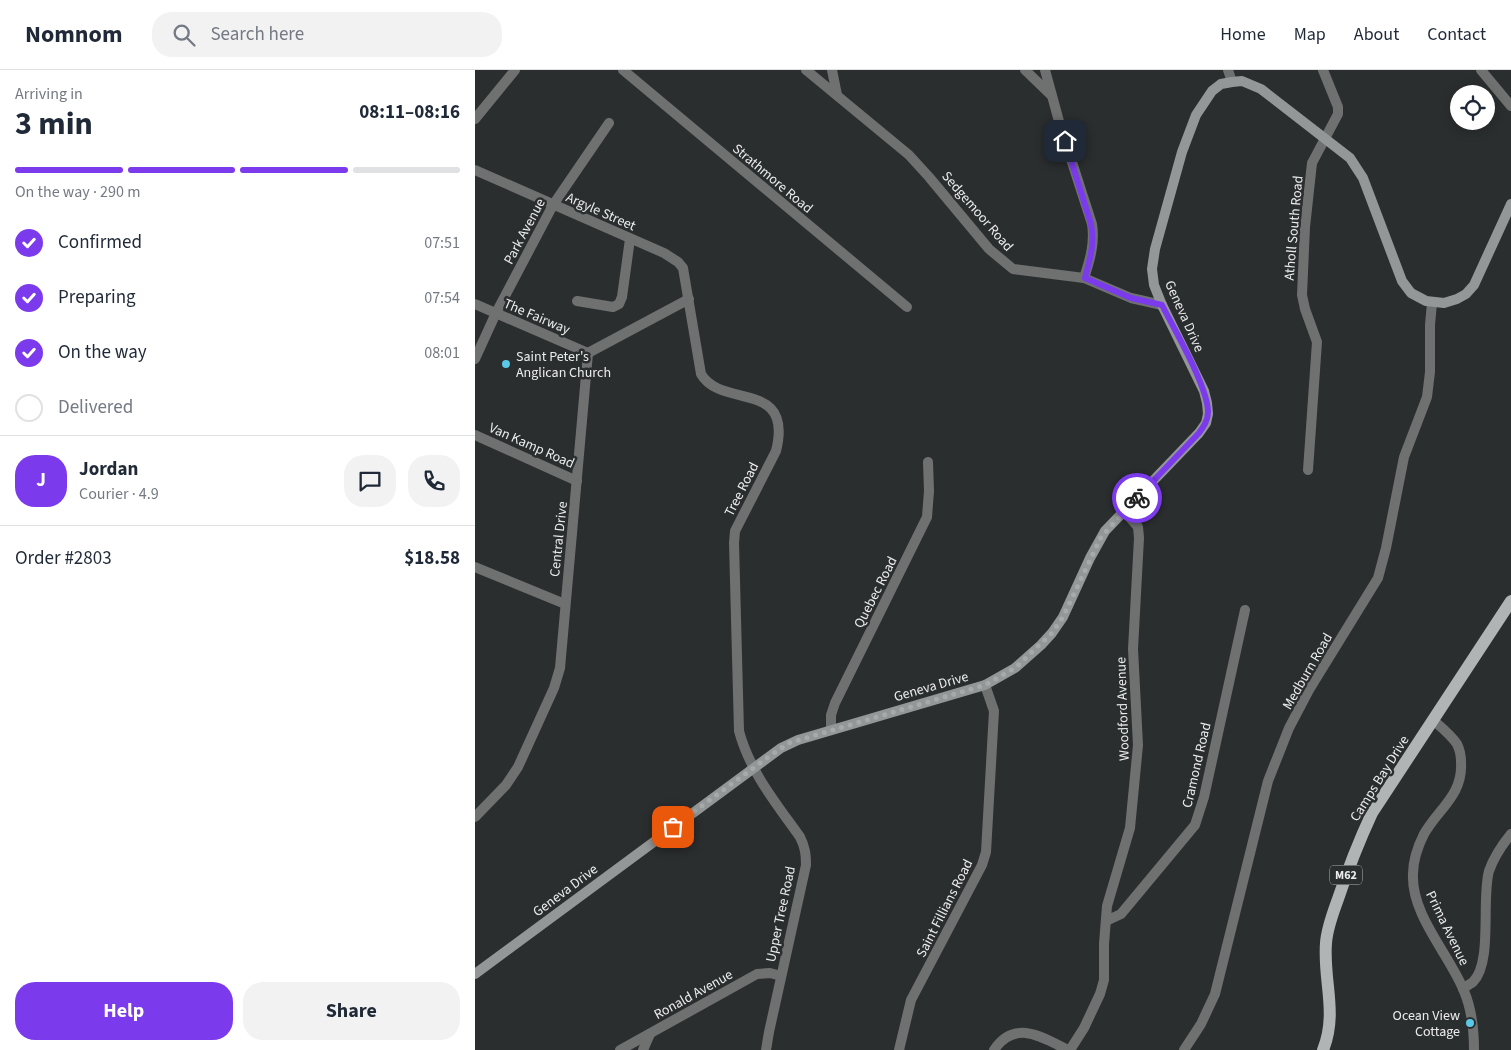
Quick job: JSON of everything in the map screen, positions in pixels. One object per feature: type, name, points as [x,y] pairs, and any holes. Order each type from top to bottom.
[{"type":"main road","name":"Camps Bay Drive","points":[[1323,1050],[1330,1025],[1326,942],[1329,925],[1357,846],[1372,813],[1511,601]]},
{"type":"street","points":[[475,119],[515,70]]},
{"type":"street","name":"Strathmore Road","points":[[623,70],[907,307]]},
{"type":"street","name":"Sedgemoor Road","points":[[806,70],[909,155],[1002,262],[1013,269],[1085,278],[1131,298],[1162,305]]},
{"type":"street","points":[[832,70],[837,95]]},
{"type":"street","points":[[1025,70],[1052,96]]},
{"type":"street","points":[[1045,70],[1091,224],[1093,247],[1085,278]]},
{"type":"street","points":[[1228,70],[1232,82],[1242,82],[1261,89],[1350,158],[1363,178],[1402,281],[1411,293],[1420,299],[1444,303],[1457,299],[1474,285],[1511,204]]},
{"type":"street","name":"Atholl South Road","points":[[1309,470],[1317,342],[1305,309],[1301,284],[1310,172],[1315,156],[1337,118],[1338,107],[1323,70]]},
{"type":"street","points":[[1481,70],[1511,106]]},
{"type":"street","name":"Geneva Drive","points":[[475,974],[752,768],[789,743],[985,685],[1015,668],[1052,633],[1063,617],[1101,537],[1199,433],[1206,423],[1208,414],[1204,391],[1162,305],[1154,285],[1153,269],[1155,249],[1182,152],[1196,115],[1203,102],[1221,84],[1232,82]]},
{"type":"street","name":"Park Avenue","points":[[475,359],[496,313],[553,205],[609,122]]},
{"type":"street","name":"Argyle Street","points":[[475,170],[664,253],[678,262],[683,268],[689,299]]},
{"type":"street","points":[[577,301],[613,307],[619,304],[622,297],[630,239]]},
{"type":"street","points":[[588,353],[689,299]]},
{"type":"street","name":"Tree Road","points":[[689,299],[701,374],[705,381],[718,388],[761,401],[773,413],[778,422],[779,430],[776,451],[737,526],[734,543],[738,720],[742,743],[752,768]]},
{"type":"street","name":"Medburn Road","points":[[1184,1050],[1201,1024],[1215,994],[1268,781],[1289,728],[1309,690],[1378,578],[1386,548],[1404,457],[1427,397],[1430,372],[1430,325],[1433,302]]},
{"type":"street","name":"The Fairway","points":[[475,304],[588,353]]},
{"type":"street","name":"Central Drive","points":[[475,818],[506,785],[518,767],[554,688],[560,668],[588,353]]},
{"type":"street","name":"Van Kamp Road","points":[[475,435],[577,481]]},
{"type":"street","name":"Quebec Road","points":[[831,730],[831,715],[835,703],[927,517],[929,491],[928,462]]},
{"type":"street","name":"Woodford Avenue","points":[[1069,1050],[1085,1028],[1104,980],[1106,921],[1111,890],[1130,828],[1138,745],[1133,649],[1139,538],[1138,527],[1124,511]]},
{"type":"street","points":[[475,567],[565,604]]},
{"type":"street","name":"Cramond Road","points":[[1106,921],[1121,914],[1195,826],[1204,796],[1245,610]]},
{"type":"street","name":"Saint Fillians Road","points":[[899,1050],[911,1000],[982,865],[986,852],[993,711],[985,685]]},
{"type":"street","name":"Prima Avenue","points":[[1433,720],[1457,744],[1461,754],[1461,780],[1456,792],[1424,835],[1415,860],[1413,884],[1424,916],[1470,1005],[1474,1050]]},
{"type":"street","name":"Upper Tree Road","points":[[752,768],[800,837],[805,846],[806,854],[766,1050]]},
{"type":"street","points":[[1463,989],[1474,981],[1483,961],[1487,886],[1490,870],[1498,852],[1511,834]]},
{"type":"street","name":"Ronald Avenue","points":[[621,1050],[757,974],[771,973],[781,976]]},
{"type":"street","points":[[994,1050],[1004,1038],[1021,1032],[1032,1034],[1069,1050]]},
{"type":"street","points":[[643,1050],[650,1034]]},
{"type":"way so far","points":[[673,827],[789,743],[985,685],[1015,668],[1052,633],[1063,617],[1101,537],[1137,498]]},
{"type":"place","name":"Saint Peter's Anglican Church","points":[[506,364]]},
{"type":"place","name":"Ocean View Cottage","points":[[1470,1023]]},
{"type":"route","points":[[1065,141],[1093,235],[1093,247],[1085,278],[1131,298],[1162,305],[1204,391],[1207,403],[1208,414],[1206,423],[1199,433],[1137,498]]}]
